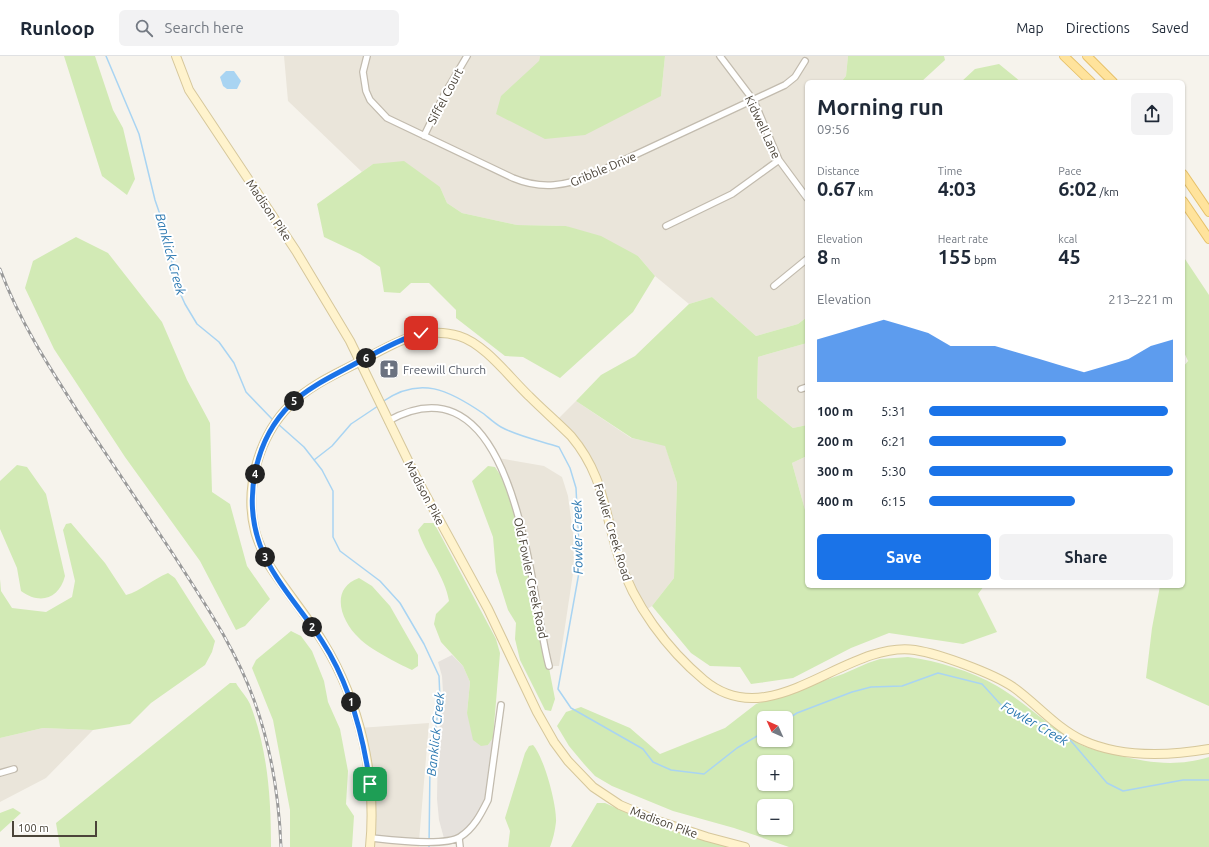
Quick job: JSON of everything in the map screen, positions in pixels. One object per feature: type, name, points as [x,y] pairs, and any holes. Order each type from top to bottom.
[{"type":"main road","name":"Madison Pike","points":[[176,56],[189,90],[296,251],[329,305],[360,361],[376,398],[417,479],[488,610],[543,723],[568,761],[593,786],[605,795],[638,814],[707,837],[745,847]]},
{"type":"main road","points":[[1064,56],[1089,80]]},
{"type":"main road","points":[[1087,56],[1111,80]]},
{"type":"main road","points":[[1185,177],[1209,212]]},
{"type":"main road","points":[[1185,204],[1209,239]]},
{"type":"main road","name":"Fowler Creek Road","points":[[370,847],[370,784],[366,759],[351,701],[342,679],[323,642],[269,564],[255,530],[252,492],[257,464],[266,441],[283,413],[302,394],[360,361],[410,336],[433,332],[458,335],[468,339],[490,357],[571,436],[584,451],[594,468],[602,493],[618,557],[634,594],[657,629],[684,660],[705,681],[722,691],[750,698],[784,692],[810,683],[862,658],[882,651],[904,648],[936,655],[1000,679],[1013,687],[1061,728],[1100,747],[1148,754],[1173,754],[1209,749]]},
{"type":"street","name":"Gribble Drive","points":[[367,56],[363,72],[366,90],[370,100],[387,118],[518,180],[542,186],[556,186],[575,182],[754,101],[790,82],[805,61]]},
{"type":"street","name":"Siffel Court","points":[[424,136],[447,89],[467,56]]},
{"type":"street","name":"Kidwell Lane","points":[[720,56],[754,101],[779,160],[805,195]]},
{"type":"street","points":[[666,226],[732,194],[779,160]]},
{"type":"street","points":[[774,286],[805,261]]},
{"type":"street","name":"Old Fowler Creek Road","points":[[386,417],[414,410],[437,409],[452,412],[473,425],[489,443],[498,458],[523,532],[548,666]]},
{"type":"street","points":[[371,838],[445,842],[459,838],[469,830],[488,800],[501,705]]},
{"type":"street","points":[[0,773],[14,769]]},
{"type":"street","points":[[459,838],[460,847]]},
{"type":"shaded area","points":[[284,56],[540,56],[539,61],[661,96],[665,56],[848,56],[846,76],[843,80],[805,80],[805,319],[798,324],[756,336],[712,297],[689,304],[655,276],[638,256],[566,226],[517,225],[462,213],[447,203],[440,187],[373,164],[362,172],[288,101]]},
{"type":"shaded area","points":[[805,344],[805,425],[793,428],[757,398],[758,357]]},
{"type":"shaded area","points":[[576,401],[631,438],[665,445],[677,483],[674,578],[652,606],[644,611],[630,588],[594,468],[556,421]]},
{"type":"shaded area","points":[[805,457],[805,510],[792,463]]},
{"type":"shaded area","points":[[498,458],[544,466],[562,477],[568,496],[573,534],[574,567],[559,666],[549,666]]},
{"type":"shaded area","points":[[452,655],[463,666],[470,682],[467,713],[488,745],[493,738],[497,739],[488,800],[469,830],[445,842],[439,820],[437,799],[438,746],[443,692],[442,676],[438,662]]},
{"type":"shaded area","points":[[429,723],[419,841],[371,838],[371,817],[359,728]]},
{"type":"shaded area","points":[[43,728],[93,730],[46,778],[0,802],[0,738]]},
{"type":"shaded area","points":[[371,838],[419,841],[419,847],[370,847]]},
{"type":"green space","points":[[64,56],[95,56],[113,110],[123,128],[135,179],[127,195],[102,176]]},
{"type":"green space","points":[[540,56],[665,56],[661,96],[585,135],[545,139],[496,114],[501,96],[539,61]]},
{"type":"green space","points":[[848,56],[944,56],[945,60],[923,80],[843,80],[846,76]]},
{"type":"green space","points":[[999,64],[1019,80],[963,80],[975,69]]},
{"type":"green space","points":[[404,161],[440,187],[447,203],[462,213],[517,225],[566,226],[601,236],[638,256],[655,276],[633,312],[560,378],[523,357],[505,356],[456,318],[456,310],[429,283],[411,283],[400,293],[384,292],[380,267],[360,254],[324,237],[317,204],[373,164]]},
{"type":"green space","points":[[76,237],[108,253],[162,322],[187,380],[210,423],[212,492],[230,504],[247,566],[270,599],[245,626],[236,630],[200,561],[125,457],[54,349],[25,288],[33,261]]},
{"type":"green space","points":[[1185,259],[1209,295],[1209,706],[1146,678],[1152,628],[1160,588],[1185,588],[1185,365],[1188,361],[1185,354]]},
{"type":"green space","points":[[712,297],[756,336],[798,324],[805,319],[805,344],[758,357],[757,398],[793,428],[805,425],[805,457],[792,463],[805,510],[805,588],[982,588],[978,594],[997,632],[963,644],[889,633],[851,648],[793,678],[751,684],[740,667],[710,666],[691,653],[652,606],[674,578],[677,483],[665,446],[632,438],[576,401],[601,375],[635,356],[689,304]]},
{"type":"green space","points":[[17,465],[27,467],[46,494],[65,576],[58,590],[53,595],[48,597],[35,598],[21,591],[17,568],[0,529],[0,481]]},
{"type":"green space","points":[[488,466],[495,467],[510,490],[532,580],[555,699],[551,711],[545,710],[520,660],[515,639],[516,623],[508,610],[496,572],[493,537],[472,481]]},
{"type":"green space","points":[[71,523],[105,563],[126,595],[137,591],[168,573],[175,578],[215,641],[212,652],[205,665],[151,703],[130,724],[93,730],[43,728],[0,738],[0,579],[1,591],[12,608],[46,612],[72,597],[75,581],[63,530],[66,524]]},
{"type":"green space","points":[[424,523],[434,523],[496,639],[500,653],[493,738],[488,745],[481,746],[473,740],[467,713],[470,682],[463,666],[441,642],[434,624],[436,614],[449,601],[444,583],[421,539],[418,530]]},
{"type":"green space","points":[[359,578],[372,586],[390,606],[418,655],[418,666],[412,670],[376,651],[363,642],[347,623],[341,606],[341,597],[344,590],[350,583]]},
{"type":"green space","points":[[291,631],[301,636],[312,651],[324,681],[328,702],[340,729],[348,771],[346,804],[354,816],[352,847],[290,847],[290,810],[273,720],[252,668],[256,660]]},
{"type":"green space","points":[[908,657],[954,667],[997,686],[1068,738],[1093,749],[1129,758],[1163,763],[1185,762],[1209,757],[1209,847],[789,847],[734,828],[673,811],[612,786],[595,776],[584,764],[569,746],[557,726],[566,712],[581,707],[630,728],[660,754],[725,728],[756,704],[843,674],[880,659]]},
{"type":"green space","points":[[230,683],[236,683],[249,701],[261,739],[265,757],[269,793],[271,847],[60,847],[56,823]]},
{"type":"green space","points":[[533,745],[545,770],[552,793],[556,814],[554,835],[550,847],[508,847],[510,831],[505,818],[525,753],[529,746]]},
{"type":"green space","points":[[597,803],[605,803],[645,821],[729,847],[571,847]]},
{"type":"green space","points":[[13,808],[21,813],[0,832],[0,813]]},
{"type":"water","points":[[226,71],[234,71],[241,81],[237,89],[227,89],[223,86],[220,77]]},
{"type":"waterway","name":"Banklick Creek","points":[[106,56],[139,134],[155,200],[166,232],[176,284],[185,304],[197,324],[219,342],[234,363],[246,392],[273,420]]},
{"type":"waterway","name":"Fowler Creek","points":[[382,402],[409,389],[434,389],[459,398],[507,430],[559,447],[570,468],[576,488],[580,567],[558,689],[571,708],[643,749],[653,762],[671,770],[704,774],[737,748],[757,736]]},
{"type":"waterway","name":"Fowler Creek","points":[[314,460],[332,446],[351,424],[378,406]]},
{"type":"waterway","name":"Banklick Creek","points":[[278,424],[304,447],[322,470],[333,491],[333,537],[340,551],[380,581],[400,603],[424,644],[439,676],[440,699],[430,765],[429,847]]},
{"type":"waterway","name":"Fowler Creek","points":[[793,716],[852,692],[871,687],[902,686],[938,673],[982,684],[1003,707],[1043,724],[1071,741],[1107,783],[1123,791],[1183,780],[1209,780]]},
{"type":"railway","points":[[0,269],[17,308],[48,364],[82,418],[196,589],[238,661],[254,700],[265,736],[276,790],[281,847]]},
{"type":"place","name":"Freewill Church","points":[[389,369]]},
{"type":"route","points":[[370,784],[362,737],[351,701],[342,679],[323,642],[278,578],[262,551],[255,530],[252,508],[252,492],[257,464],[262,449],[274,427],[290,404],[302,394],[334,374],[410,336],[421,333]]}]
